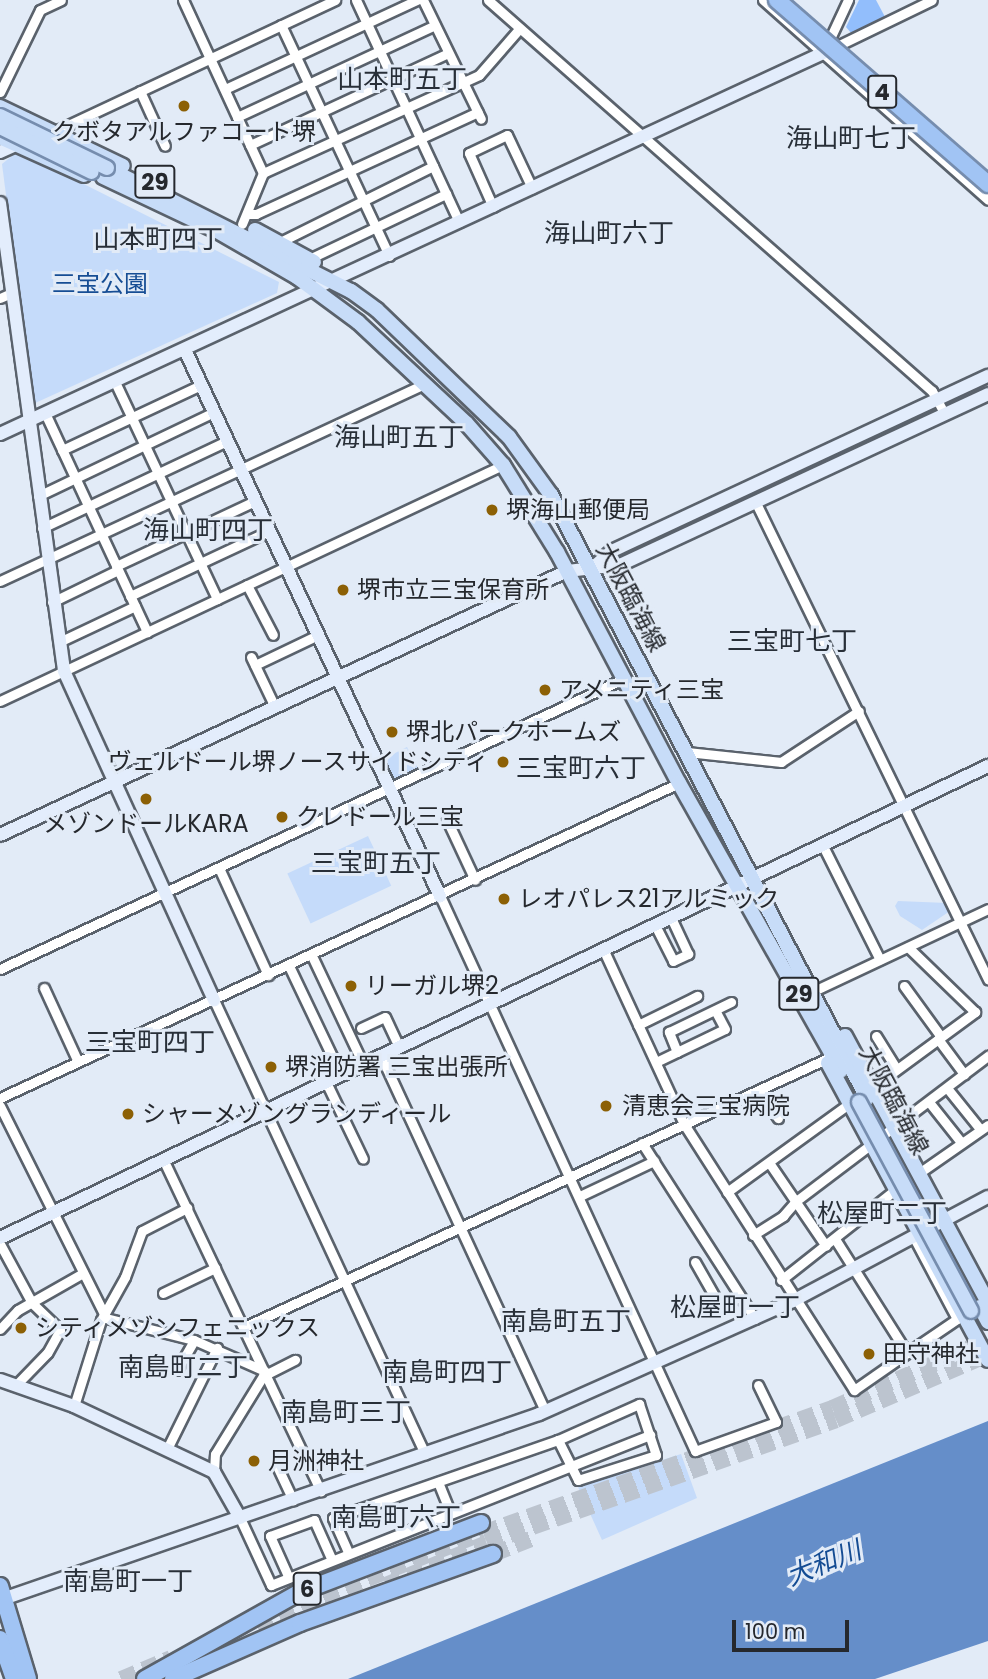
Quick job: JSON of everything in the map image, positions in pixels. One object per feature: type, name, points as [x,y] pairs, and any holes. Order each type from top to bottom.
[{"type":"highway","name":"4","points":[[776,0],[988,184]]},
{"type":"highway","name":"4","points":[[793,0],[988,171]]},
{"type":"highway","name":"6","points":[[145,1679],[298,1593],[481,1523]]},
{"type":"highway","name":"6","points":[[173,1679],[288,1628],[493,1554]]},
{"type":"highway","points":[[1,1595],[28,1679]]},
{"type":"highway","points":[[0,1639],[14,1679]]},
{"type":"main road","name":"29","points":[[0,107],[245,219],[309,259],[336,281]]},
{"type":"main road","name":"大阪臨海線","points":[[0,116],[285,270],[316,290],[358,322],[425,384],[503,465],[567,571],[679,783],[862,1097],[988,1322]]},
{"type":"main road","name":"大阪臨海線","points":[[0,127],[105,172],[336,281],[377,310],[509,437],[551,495],[591,569],[755,880],[862,1097]]},
{"type":"main road","name":"29","points":[[0,137],[285,270]]},
{"type":"main road","points":[[755,880],[818,989],[862,1097],[872,1145],[915,1235],[988,1360]]},
{"type":"main road","points":[[739,887],[769,955],[826,1059],[895,1128],[942,1218]]},
{"type":"main road","name":"29","points":[[942,1218],[980,1288],[980,1307]]},
{"type":"main road","name":"大阪臨海線","points":[[980,1307],[988,1342]]},
{"type":"street","points":[[0,92],[40,10],[61,0]]},
{"type":"street","points":[[183,0],[263,173]]},
{"type":"street","points":[[0,152],[53,132],[335,0]]},
{"type":"street","points":[[356,0],[459,222]]},
{"type":"street","points":[[225,89],[417,0]]},
{"type":"street","points":[[245,219],[420,138],[479,115],[423,0]]},
{"type":"street","points":[[488,0],[644,135],[939,400],[945,414]]},
{"type":"street","points":[[763,0],[988,200]]},
{"type":"street","points":[[823,52],[848,0]]},
{"type":"street","points":[[0,435],[336,281],[932,0]]},
{"type":"street","points":[[281,24],[389,256]]},
{"type":"street","points":[[237,117],[435,25]]},
{"type":"street","points":[[245,219],[263,173],[479,75],[520,28]]},
{"type":"street","points":[[250,145],[448,53]]},
{"type":"street","points":[[140,91],[159,141]]},
{"type":"street","points":[[493,207],[469,153],[507,135],[532,188]]},
{"type":"street","points":[[280,242],[361,199],[433,166]]},
{"type":"street","points":[[309,259],[446,194]]},
{"type":"street","points":[[0,203],[6,295],[29,421],[52,602],[64,671],[425,1454]]},
{"type":"street","points":[[185,350],[580,1196],[695,1451],[776,1422],[758,1385]]},
{"type":"street","points":[[591,569],[612,551],[988,376]]},
{"type":"street","points":[[115,382],[217,599]]},
{"type":"street","points":[[0,581],[425,384]]},
{"type":"street","points":[[62,450],[201,385]]},
{"type":"street","points":[[0,835],[567,571],[620,565],[988,394]]},
{"type":"street","points":[[38,496],[214,412]]},
{"type":"street","points":[[45,414],[147,632]]},
{"type":"street","points":[[42,527],[227,441]]},
{"type":"street","points":[[0,701],[503,465]]},
{"type":"street","points":[[52,602],[186,533],[256,501]]},
{"type":"street","points":[[757,503],[903,806],[985,965],[988,979]]},
{"type":"street","points":[[130,596],[270,531]]},
{"type":"street","points":[[247,585],[272,635]]},
{"type":"street","points":[[59,642],[135,606]]},
{"type":"street","points":[[275,706],[253,661],[318,635]]},
{"type":"street","points":[[0,969],[624,679]]},
{"type":"street","points":[[687,752],[781,762],[859,711]]},
{"type":"street","points":[[0,1238],[52,1211],[755,880],[988,766]]},
{"type":"street","points":[[0,1098],[312,956],[679,783]]},
{"type":"street","points":[[447,820],[475,880]]},
{"type":"street","points":[[823,846],[880,960]]},
{"type":"street","points":[[219,868],[268,975]]},
{"type":"street","points":[[818,989],[988,909]]},
{"type":"street","points":[[656,927],[673,961],[688,954],[672,919]]},
{"type":"street","points":[[727,1192],[770,1164],[975,1012],[908,947]]},
{"type":"street","points":[[604,951],[684,1124],[793,1301],[854,1390],[957,1319],[915,1235]]},
{"type":"street","points":[[312,956],[363,1065]]},
{"type":"street","points":[[289,966],[341,1075]]},
{"type":"street","points":[[904,986],[964,1074]]},
{"type":"street","points":[[44,988],[62,1017],[78,1062]]},
{"type":"street","points":[[638,1025],[697,996]]},
{"type":"street","points":[[677,1052],[669,1032],[731,1002]]},
{"type":"street","points":[[656,1062],[724,1029],[715,1010]]},
{"type":"street","points":[[361,1028],[385,1017],[399,1047]]},
{"type":"street","points":[[876,1036],[897,1069]]},
{"type":"street","points":[[381,1056],[545,1411]]},
{"type":"street","points":[[753,1235],[783,1216],[796,1201],[988,1056]]},
{"type":"street","points":[[244,1327],[826,1059]]},
{"type":"street","points":[[327,1082],[351,1125],[363,1159]]},
{"type":"street","points":[[919,1173],[960,1141],[984,1127],[947,1088]]},
{"type":"street","points":[[759,1090],[778,1118]]},
{"type":"street","points":[[929,1102],[960,1141]]},
{"type":"street","points":[[0,1106],[106,1318],[194,1340],[266,1372]]},
{"type":"street","points":[[642,1143],[755,1319]]},
{"type":"street","points":[[163,1159],[321,1491]]},
{"type":"street","points":[[580,1196],[654,1161]]},
{"type":"street","points":[[770,1164],[826,1246]]},
{"type":"street","points":[[781,1280],[895,1191]]},
{"type":"street","points":[[1,1595],[321,1491],[545,1411],[793,1301],[942,1218],[988,1196]]},
{"type":"street","points":[[74,1406],[142,1231],[187,1209]]},
{"type":"street","points":[[835,1239],[907,1353]]},
{"type":"street","points":[[0,1244],[32,1303],[60,1330],[47,1353],[16,1384]]},
{"type":"street","points":[[715,1257],[697,1265],[722,1306],[740,1297]]},
{"type":"street","points":[[163,1293],[215,1268]]},
{"type":"street","points":[[0,1329],[18,1310],[83,1273]]},
{"type":"street","points":[[177,1370],[194,1340]]},
{"type":"street","points":[[167,1449],[217,1348]]},
{"type":"street","points":[[295,1360],[266,1372],[215,1454],[214,1472],[240,1518],[271,1585],[331,1558],[572,1468],[650,1435]]},
{"type":"street","points":[[0,1380],[74,1406],[214,1472]]},
{"type":"street","points":[[348,1552],[333,1518],[558,1440],[639,1405],[656,1455],[578,1480],[558,1440]]},
{"type":"street","points":[[277,1466],[293,1500]]},
{"type":"street","points":[[438,1482],[450,1512]]},
{"type":"street","points":[[288,1576],[270,1536],[314,1520],[331,1558]]},
{"type":"green space","name":"三宝公園","points":[[18,151],[279,282],[277,293],[33,404],[2,164]]},
{"type":"green space","points":[[407,747],[419,771],[393,785],[380,761]]},
{"type":"green space","points":[[368,836],[391,886],[311,923],[287,874]]},
{"type":"green space","points":[[898,901],[947,903],[950,911],[922,930],[900,916],[895,906]]},
{"type":"green space","points":[[681,1454],[697,1498],[602,1540],[578,1487]]},
{"type":"shaded area","points":[[859,0],[876,0],[885,17],[852,34],[846,27]]},
{"type":"water","name":"大和川","points":[[988,1421],[988,1641],[875,1679],[348,1679]]},
{"type":"tunnel","points":[[256,1623],[483,1533],[832,1408],[988,1340]]},
{"type":"tunnel","points":[[386,1585],[487,1543],[836,1420],[988,1355]]},
{"type":"tunnel","points":[[493,1554],[531,1539]]},
{"type":"tunnel","points":[[121,1679],[171,1658]]},
{"type":"place","name":"クボタアルファコート堺","points":[[184,106]]},
{"type":"place","name":"堺海山郵便局","points":[[492,510]]},
{"type":"place","name":"堺市立三宝保育所","points":[[343,590]]},
{"type":"place","name":"アメニティ三宝","points":[[545,690]]},
{"type":"place","name":"堺北パークホームズ","points":[[392,732]]},
{"type":"place","name":"ヴェルドール堺ノースサイドシティ","points":[[503,762]]},
{"type":"place","name":"メゾンドールKARA","points":[[146,799]]},
{"type":"place","name":"クレドール三宝","points":[[282,817]]},
{"type":"place","name":"レオパレス21アルミック","points":[[504,899]]},
{"type":"place","name":"リーガル堺2","points":[[351,986]]},
{"type":"place","name":"堺消防署 三宝出張所","points":[[271,1067]]},
{"type":"place","name":"清恵会三宝病院","points":[[606,1106]]},
{"type":"place","name":"シャーメゾングランディール","points":[[128,1114]]},
{"type":"place","name":"シティメゾンフェニックス","points":[[21,1328]]},
{"type":"place","name":"田守神社","points":[[869,1354]]},
{"type":"place","name":"月洲神社","points":[[254,1461]]},
{"type":"district","name":"山本町五丁","points":[[402,80]]},
{"type":"district","name":"海山町七丁","points":[[851,139]]},
{"type":"district","name":"海山町六丁","points":[[609,234]]},
{"type":"district","name":"山本町四丁","points":[[158,240]]},
{"type":"district","name":"海山町五丁","points":[[399,438]]},
{"type":"district","name":"海山町四丁","points":[[208,531]]},
{"type":"district","name":"三宝町七丁","points":[[792,642]]},
{"type":"district","name":"三宝町六丁","points":[[581,769]]},
{"type":"district","name":"三宝町五丁","points":[[376,864]]},
{"type":"district","name":"三宝町四丁","points":[[150,1043]]},
{"type":"district","name":"松屋町二丁","points":[[882,1214]]},
{"type":"district","name":"松屋町一丁","points":[[735,1308]]},
{"type":"district","name":"南島町五丁","points":[[566,1322]]},
{"type":"district","name":"南島町二丁","points":[[183,1368]]},
{"type":"district","name":"南島町四丁","points":[[447,1373]]},
{"type":"district","name":"南島町三丁","points":[[346,1413]]},
{"type":"district","name":"南島町六丁","points":[[396,1518]]},
{"type":"district","name":"南島町一丁","points":[[128,1582]]}]
